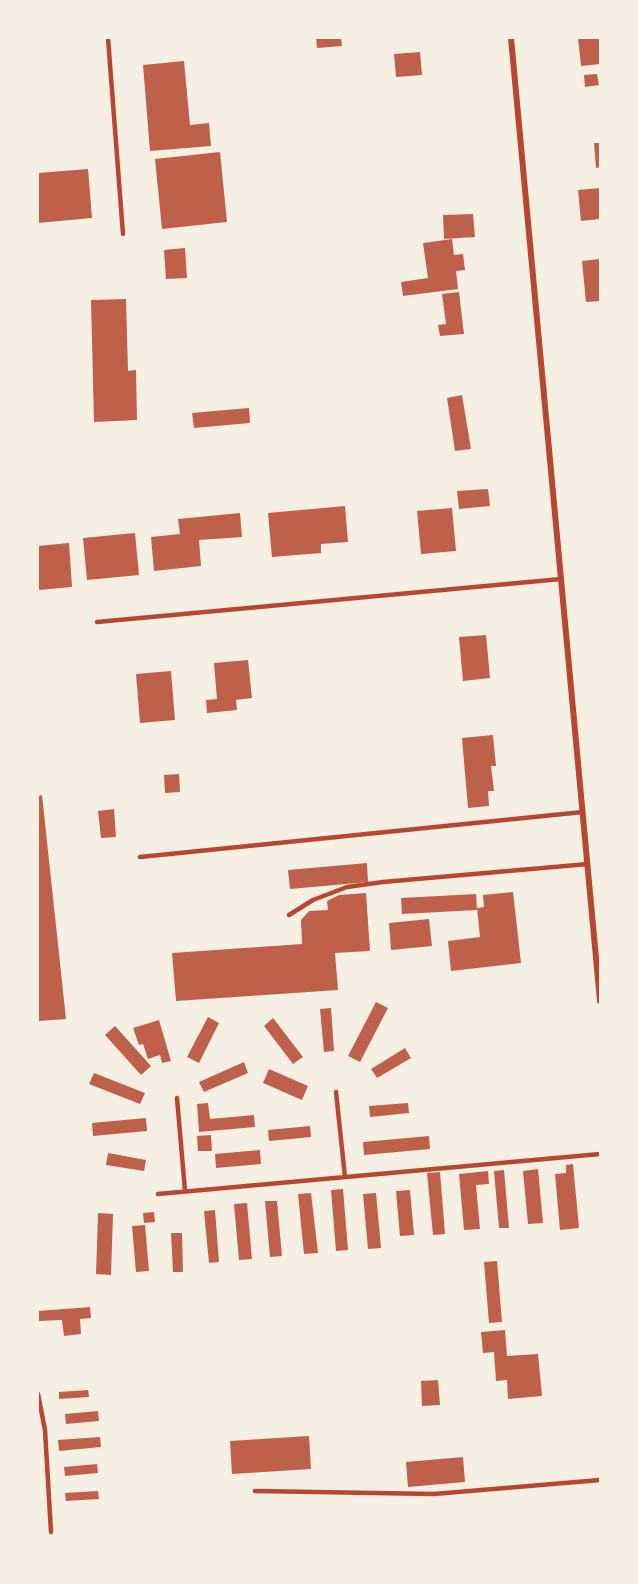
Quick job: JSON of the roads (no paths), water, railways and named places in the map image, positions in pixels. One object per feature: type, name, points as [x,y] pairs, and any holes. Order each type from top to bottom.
[{"type":"street","points":[[511,38],[600,1001]]},
{"type":"lane","points":[[108,38],[123,234]]},
{"type":"lane","points":[[97,622],[561,579]]},
{"type":"lane","points":[[140,857],[583,812]]},
{"type":"lane","points":[[289,915],[313,900],[348,887],[588,864]]},
{"type":"lane","points":[[336,1092],[345,1177]]},
{"type":"lane","points":[[177,1098],[185,1191]]},
{"type":"lane","points":[[158,1194],[600,1154]]},
{"type":"lane","points":[[38,1394],[45,1431],[51,1532]]},
{"type":"lane","points":[[255,1491],[434,1494],[600,1480]]}]
